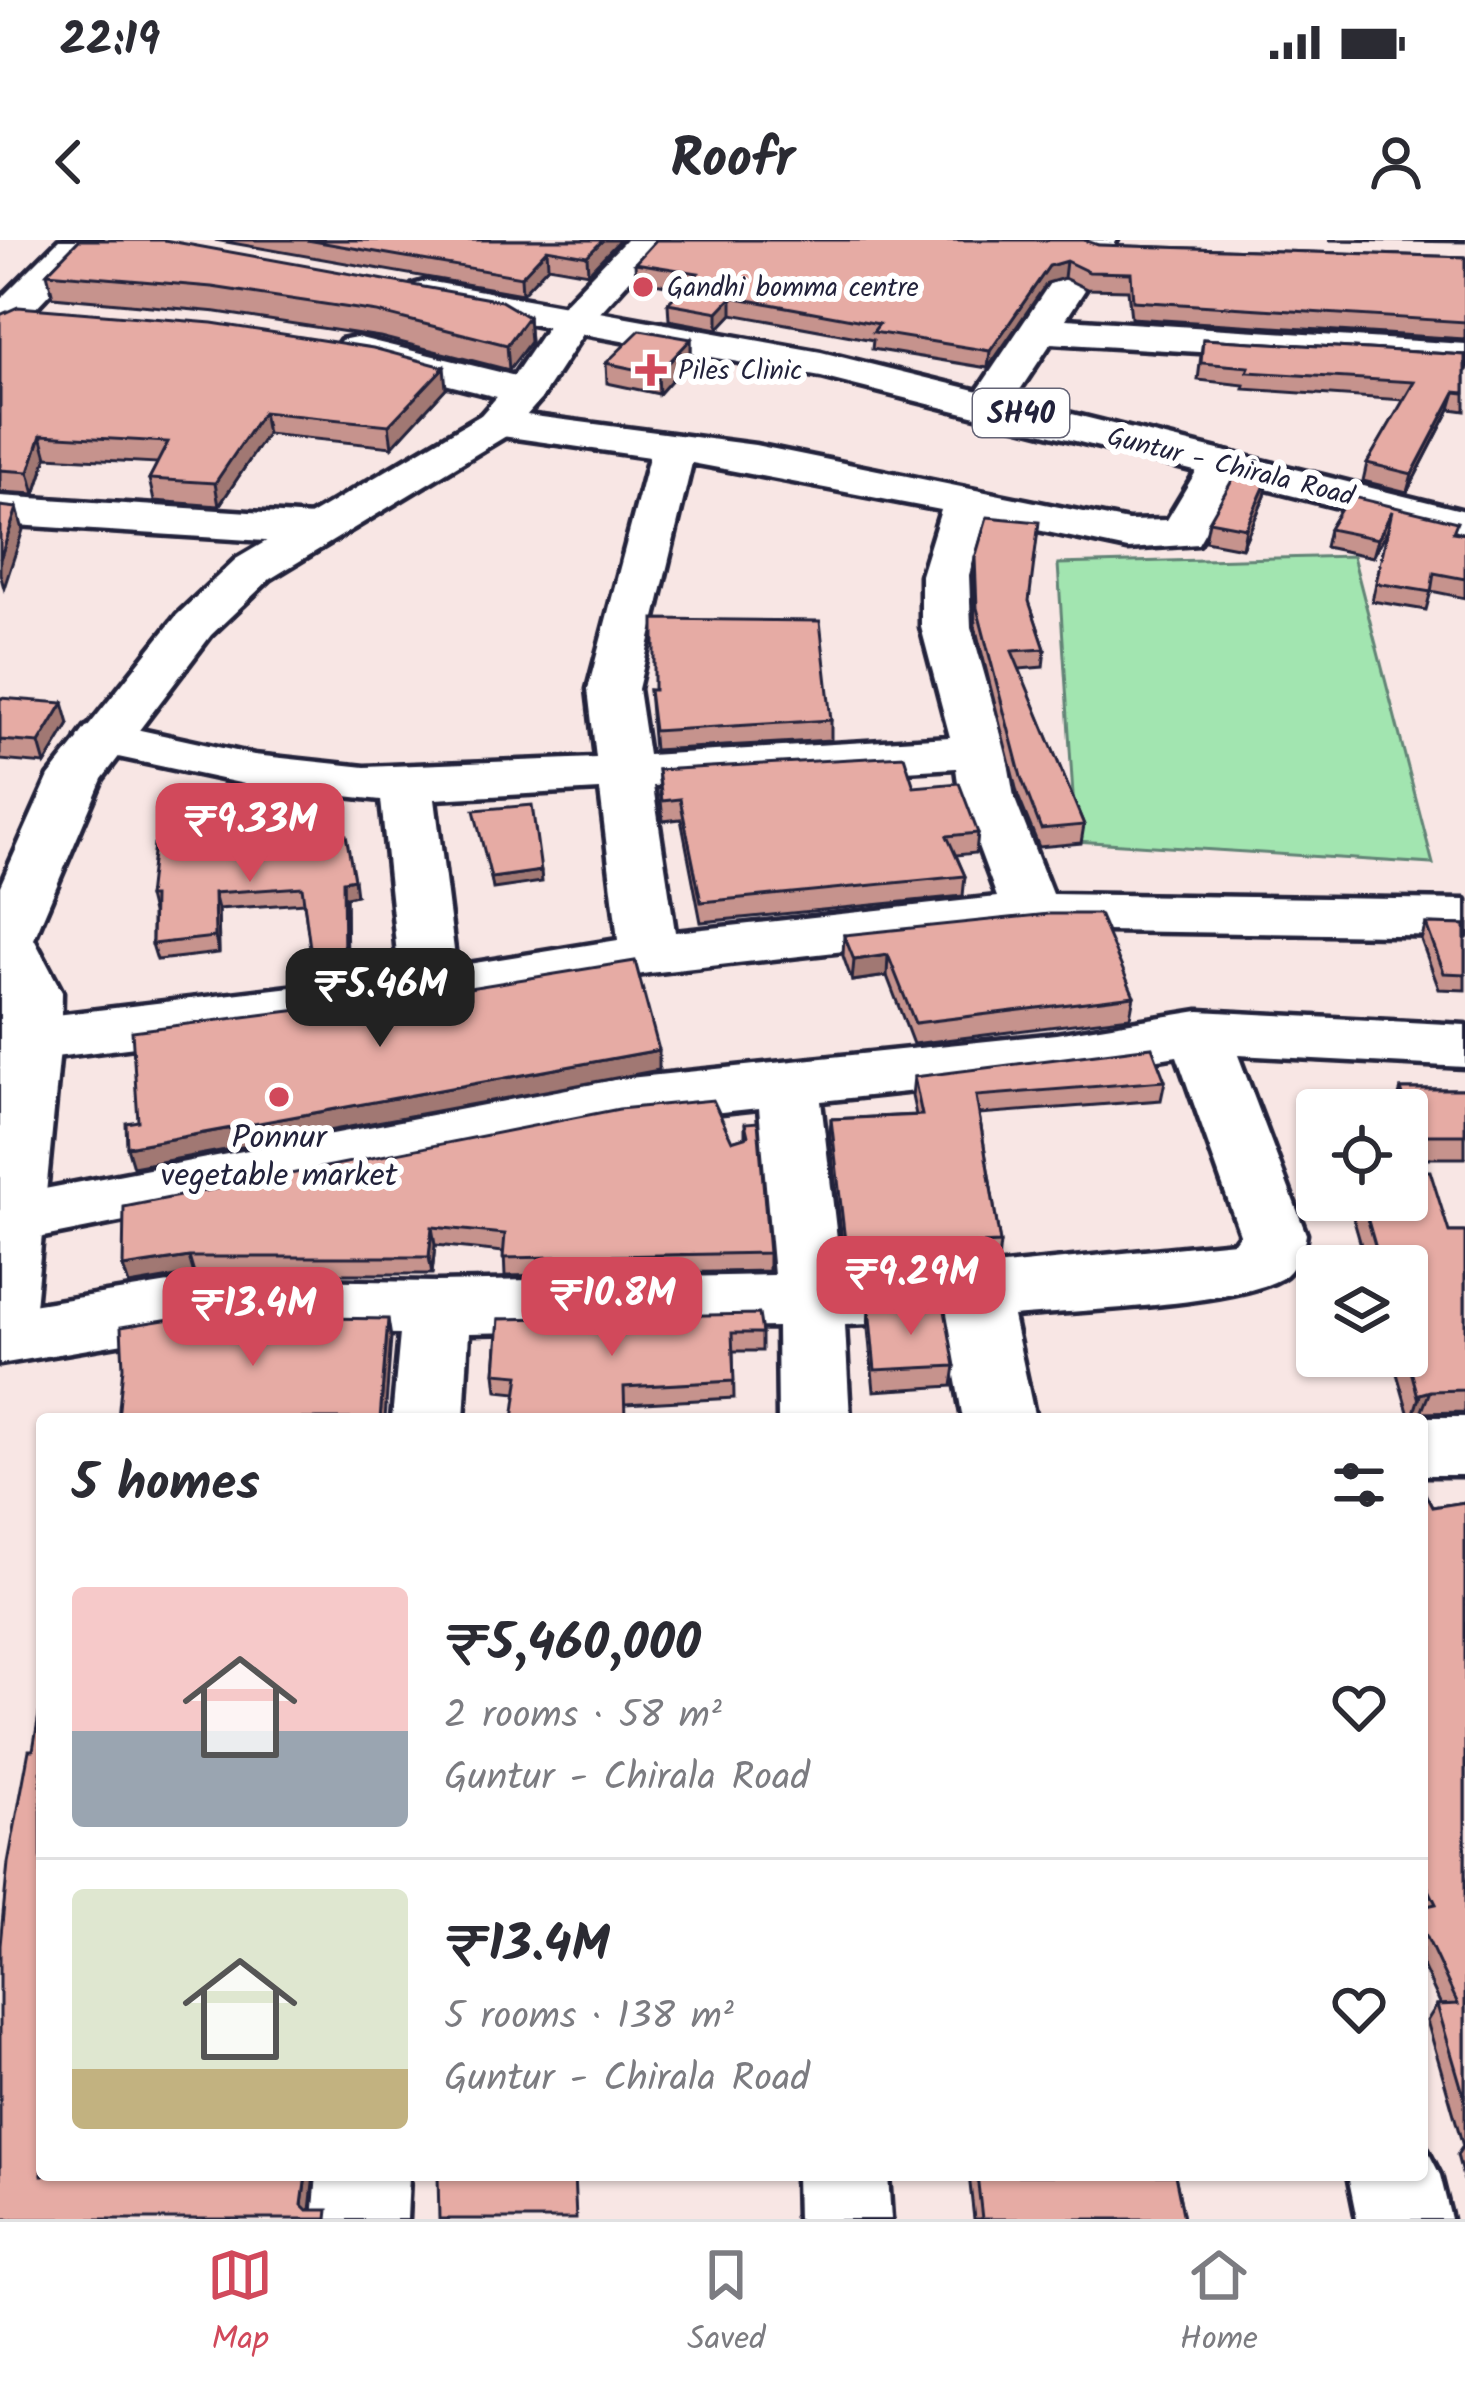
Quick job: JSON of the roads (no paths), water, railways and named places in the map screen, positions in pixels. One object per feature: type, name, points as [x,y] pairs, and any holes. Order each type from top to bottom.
[{"type":"street","points":[[6,316],[81,240]]},
{"type":"street","points":[[0,1317],[32,1039],[32,992],[3,947],[76,776],[194,625],[253,569],[313,530],[369,502],[511,407],[573,318],[647,240]]},
{"type":"street","points":[[989,405],[1097,243],[1142,247]]},
{"type":"street","name":"Guntur - Chirala Road","points":[[387,286],[821,365],[1465,525]]},
{"type":"street","points":[[6,316],[56,314]]},
{"type":"street","points":[[1041,330],[1465,356]]},
{"type":"street","points":[[309,342],[379,353],[511,407],[673,449],[836,473],[1128,535],[1182,534],[1222,464]]},
{"type":"street","points":[[649,954],[613,689],[673,449]]},
{"type":"street","points":[[966,504],[946,575],[946,627],[980,751],[987,797],[1031,912]]},
{"type":"street","points":[[0,510],[313,530]]},
{"type":"street","points":[[104,738],[242,772],[322,783],[406,785],[980,751]]},
{"type":"street","points":[[406,785],[430,990]]},
{"type":"street","points":[[32,1039],[430,990],[649,954],[1031,912],[1465,918]]},
{"type":"street","points":[[8,1220],[596,1105],[1056,1055],[1199,1032],[1465,1046]]},
{"type":"street","points":[[0,1337],[194,1305],[437,1308],[809,1300],[974,1294],[1240,1268],[1261,1260],[1272,1247],[1273,1234],[1199,1032]]},
{"type":"street","points":[[788,1082],[809,1300],[814,1413]]},
{"type":"street","points":[[974,1294],[998,1413]]},
{"type":"street","points":[[428,1413],[437,1308]]},
{"type":"street","points":[[1428,1446],[1465,1446]]},
{"type":"street","points":[[360,2219],[363,2181]]},
{"type":"street","points":[[842,2181],[844,2219]]},
{"type":"street","points":[[1395,2181],[1404,2219]]},
{"type":"place","name":"Gandhi bomma centre","points":[[643,287]]},
{"type":"place","name":"Piles Clinic","points":[[651,370]]},
{"type":"place","name":"Ponnur vegetable market","points":[[279,1097]]}]
